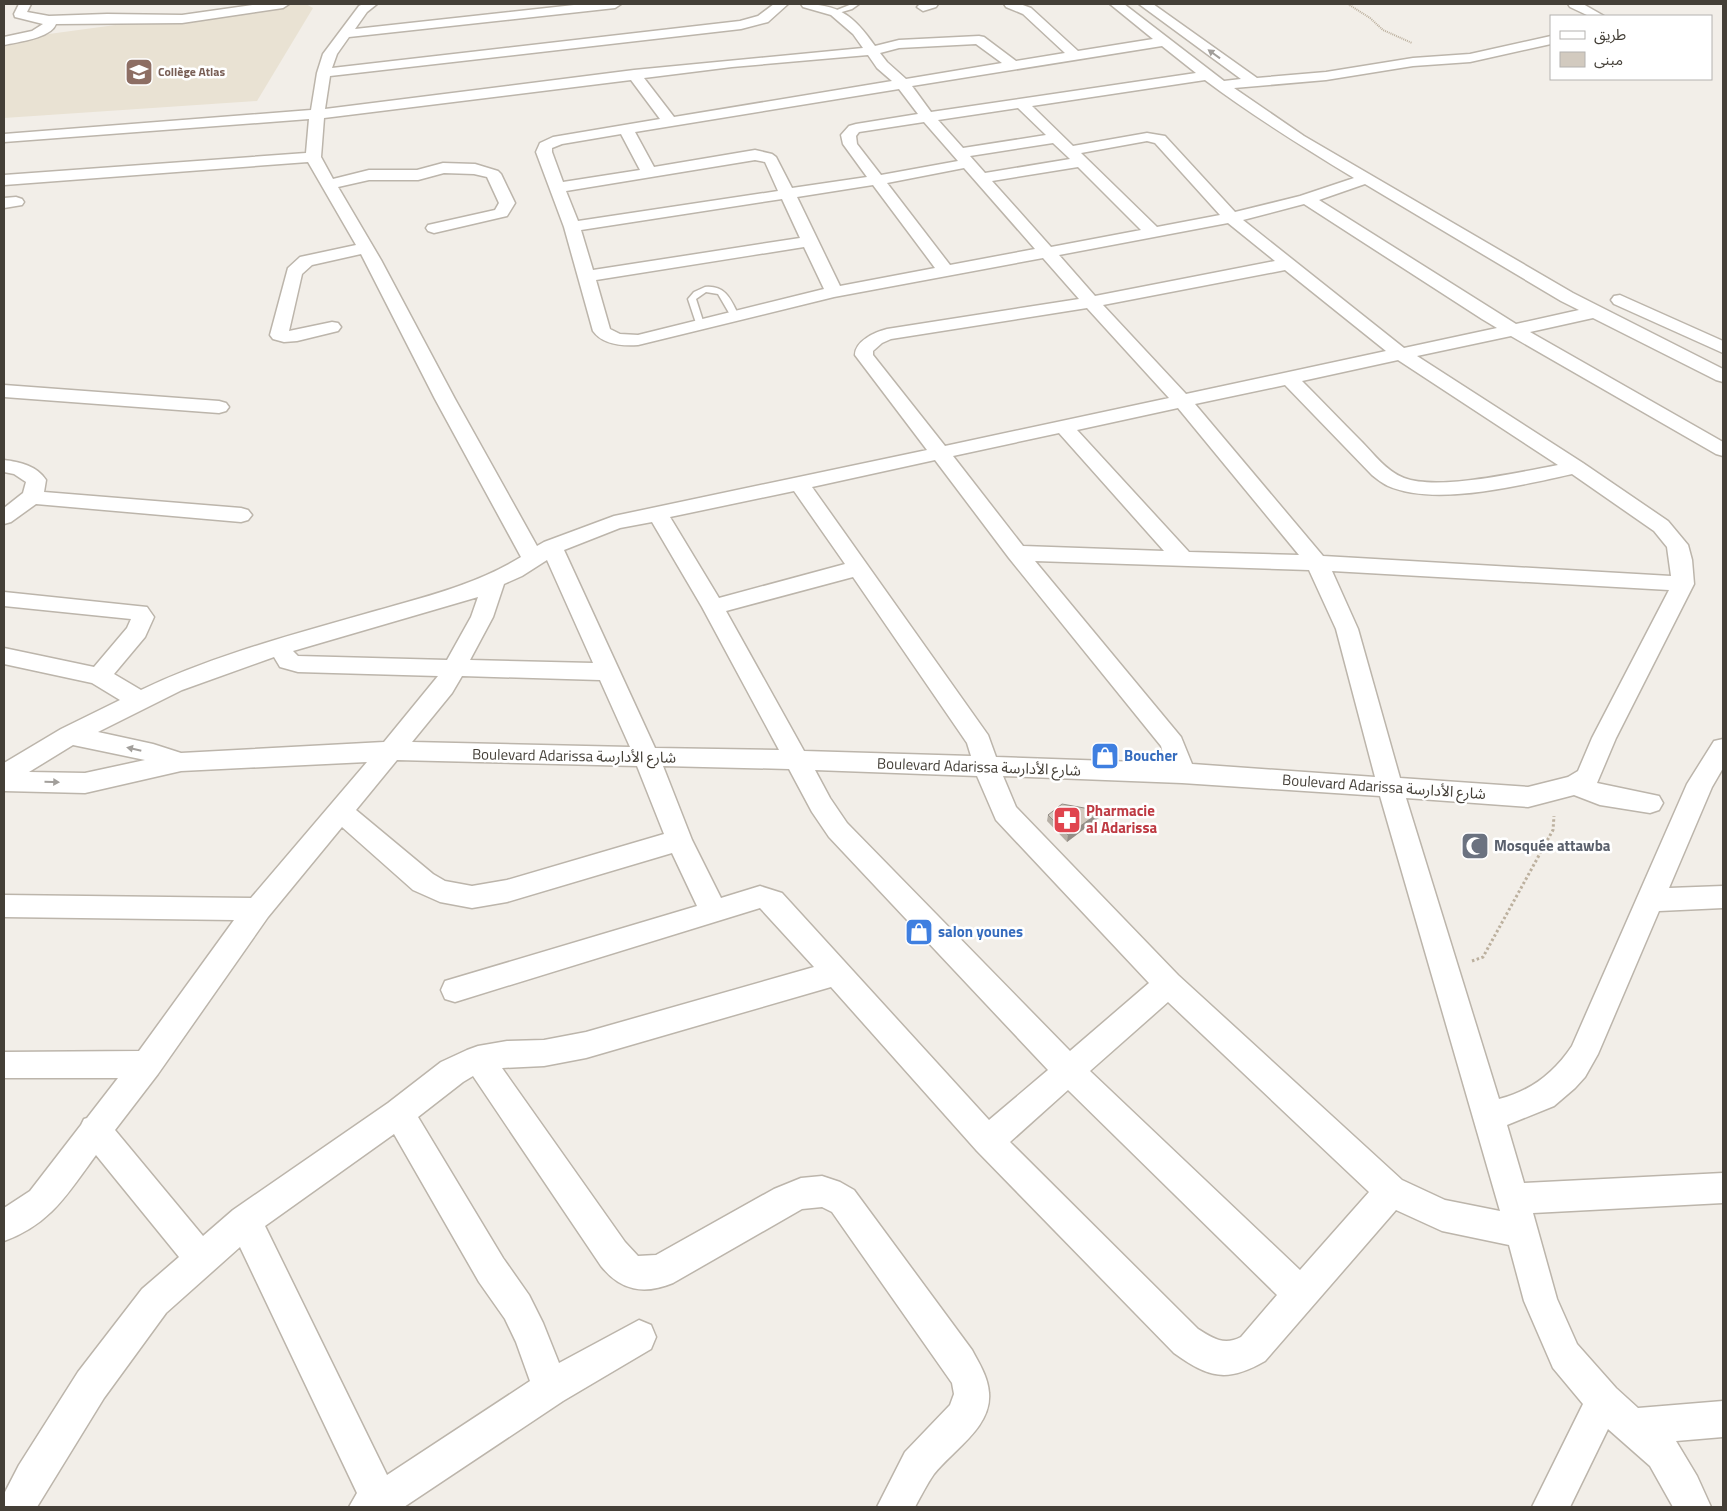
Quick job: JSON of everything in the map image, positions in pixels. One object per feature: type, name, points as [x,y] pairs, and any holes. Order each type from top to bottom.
[{"type":"street","points":[[25,4],[20,14],[49,20],[200,18],[283,4]]},
{"type":"street","points":[[166,18],[179,4]]},
{"type":"street","points":[[371,4],[363,9],[330,54],[324,73],[313,157],[366,248],[445,399],[542,553],[609,672],[647,758],[680,840],[714,912]]},
{"type":"street","points":[[344,34],[614,4]]},
{"type":"street","points":[[324,73],[571,35],[741,25],[763,19],[782,4]]},
{"type":"street","points":[[807,4],[835,12],[858,30],[882,65],[903,84],[928,118],[1091,302],[1183,402],[1317,563],[1346,629],[1390,787],[1489,1116],[1541,1301],[1565,1356],[1603,1401],[1663,1453],[1692,1507]]},
{"type":"street","points":[[1010,4],[1027,12],[1076,56]]},
{"type":"street","points":[[1116,4],[1215,80],[1291,135],[1596,312],[1723,376]]},
{"type":"street","points":[[1145,4],[1254,82]]},
{"type":"street","points":[[1574,4],[1596,15]]},
{"type":"street","points":[[560,9],[571,35]]},
{"type":"street","points":[[4,41],[36,34],[50,25],[49,20]]},
{"type":"street","points":[[4,138],[318,114],[732,62],[871,51],[899,44],[974,39],[982,41],[1014,66]]},
{"type":"street","points":[[945,270],[850,144],[848,135],[850,132],[861,128],[1022,104],[1215,80],[1254,82],[1347,74],[1429,61],[1482,56],[1550,40]]},
{"type":"street","points":[[1166,41],[558,140],[545,146],[544,152],[572,227],[602,331],[612,338],[638,340],[834,292],[945,270],[1154,234],[1230,218],[1306,199],[1366,179]]},
{"type":"street","points":[[634,74],[670,122]]},
{"type":"street","points":[[1022,104],[1154,234]]},
{"type":"street","points":[[626,129],[650,172]]},
{"type":"street","points":[[1070,151],[1147,137],[1160,139],[1230,218],[1401,354],[1576,467],[1661,526],[1677,546],[1681,560],[1682,584],[1604,738],[1588,777],[1565,789]]},
{"type":"street","points":[[572,227],[877,180],[964,158],[1057,138]]},
{"type":"street","points":[[558,188],[650,172],[763,156],[771,160],[834,292]]},
{"type":"street","points":[[4,180],[313,157]]},
{"type":"street","points":[[982,178],[1082,162]]},
{"type":"street","points":[[330,184],[368,175],[418,175],[443,168],[475,169],[493,174],[507,203],[501,213],[487,218],[434,228]]},
{"type":"street","points":[[1306,199],[1488,315],[1516,329],[1723,450]]},
{"type":"street","points":[[586,276],[810,242]]},
{"type":"street","points":[[332,327],[289,337],[279,335],[294,272],[306,262],[366,248]]},
{"type":"street","points":[[1182,773],[1172,743],[938,454],[864,355],[864,350],[867,345],[887,334],[1091,302],[1288,264]]},
{"type":"street","points":[[1620,300],[1723,348]]},
{"type":"street","points":[[4,775],[70,735],[139,700],[209,670],[279,646],[447,598],[494,581],[542,553],[614,523],[657,512],[1183,402],[1596,312]]},
{"type":"street","points":[[1290,379],[1379,471],[1396,482],[1416,487],[1446,487],[1505,482],[1576,467]]},
{"type":"street","points":[[4,390],[219,407]]},
{"type":"street","points":[[1064,427],[1183,558]]},
{"type":"street","points":[[4,466],[18,467],[36,480],[37,488],[32,497],[4,517]]},
{"type":"street","points":[[798,483],[979,741],[986,767],[1005,813],[1168,984],[1391,1191],[1442,1215],[1521,1232]]},
{"type":"street","points":[[32,497],[241,515]]},
{"type":"street","points":[[657,512],[713,607],[796,760],[838,830],[1069,1071],[1301,1295]]},
{"type":"street","points":[[1017,553],[1317,563],[1682,584]]},
{"type":"street","points":[[713,607],[858,568]]},
{"type":"street","points":[[4,1225],[23,1216],[41,1202],[147,1064],[258,909],[444,687],[482,616],[494,581]]},
{"type":"street","points":[[4,599],[140,612],[144,616],[137,631],[99,676]]},
{"type":"street","points":[[279,646],[288,661],[298,664],[609,672]]},
{"type":"street","points":[[4,656],[99,676],[139,700]]},
{"type":"street","name":"Boulevard Adarissa شارع الأدارسة","points":[[70,735],[144,751],[181,762]]},
{"type":"street","points":[[1489,1116],[1514,1110],[1537,1101],[1557,1088],[1572,1072],[1584,1054],[1700,784],[1723,748]]},
{"type":"street","name":"Boulevard Adarissa شارع الأدارسة","points":[[4,781],[85,783],[181,762],[391,751],[796,760],[1182,773],[1528,797],[1565,789]]},
{"type":"street","points":[[1565,789],[1650,803]]},
{"type":"street","points":[[339,810],[423,882],[440,891],[472,897],[507,891],[680,840]]},
{"type":"street","points":[[455,990],[760,897],[772,901],[988,1141],[1186,1341],[1207,1354],[1228,1360],[1240,1357],[1253,1349],[1391,1191]]},
{"type":"street","points":[[1649,900],[1723,897]]},
{"type":"street","points":[[4,906],[258,909]]},
{"type":"street","points":[[16,1507],[32,1478],[91,1385],[154,1301],[245,1221],[399,1113],[452,1072],[478,1059],[506,1054],[544,1053],[586,1046],[836,973]]},
{"type":"street","points":[[988,1141],[1168,984]]},
{"type":"street","points":[[478,1059],[613,1254],[629,1271],[651,1274],[662,1271],[785,1200],[805,1191],[816,1189],[826,1191],[843,1201],[960,1362],[970,1384],[971,1395],[964,1418],[921,1461],[896,1507]]},
{"type":"street","points":[[4,1065],[147,1064]]},
{"type":"street","points":[[399,1113],[491,1270],[517,1307],[531,1335],[550,1388]]},
{"type":"street","points":[[95,1130],[201,1259]]},
{"type":"street","points":[[1512,1199],[1723,1188]]},
{"type":"street","points":[[245,1221],[374,1504],[550,1388],[639,1337]]},
{"type":"street","points":[[1551,1507],[1603,1401]]},
{"type":"street","points":[[1633,1426],[1723,1420]]},
{"type":"lane","points":[[835,12],[850,8],[856,4]]},
{"type":"lane","points":[[700,324],[692,299],[694,295],[711,289],[718,289],[723,292],[734,316]]},
{"type":"path","points":[[1348,4],[1370,18],[1383,30],[1420,49],[1429,61]]},
{"type":"path","points":[[1446,972],[1483,957],[1553,830],[1565,789]]},
{"type":"shaded area","name":"Collège Atlas","points":[[271,4],[306,4],[313,8],[257,101],[4,118],[4,42],[34,36]]},
{"type":"building","points":[[1062,804],[1101,811],[1068,835],[1048,815]]},
{"type":"place","name":"Collège Atlas","points":[[139,72]]},
{"type":"place","name":"Boucher","points":[[1105,756]]},
{"type":"place","name":"Pharmacie al Adarissa","points":[[1067,820]]},
{"type":"place","name":"Mosquée attawba","points":[[1475,846]]},
{"type":"place","name":"salon younes","points":[[919,932]]}]
